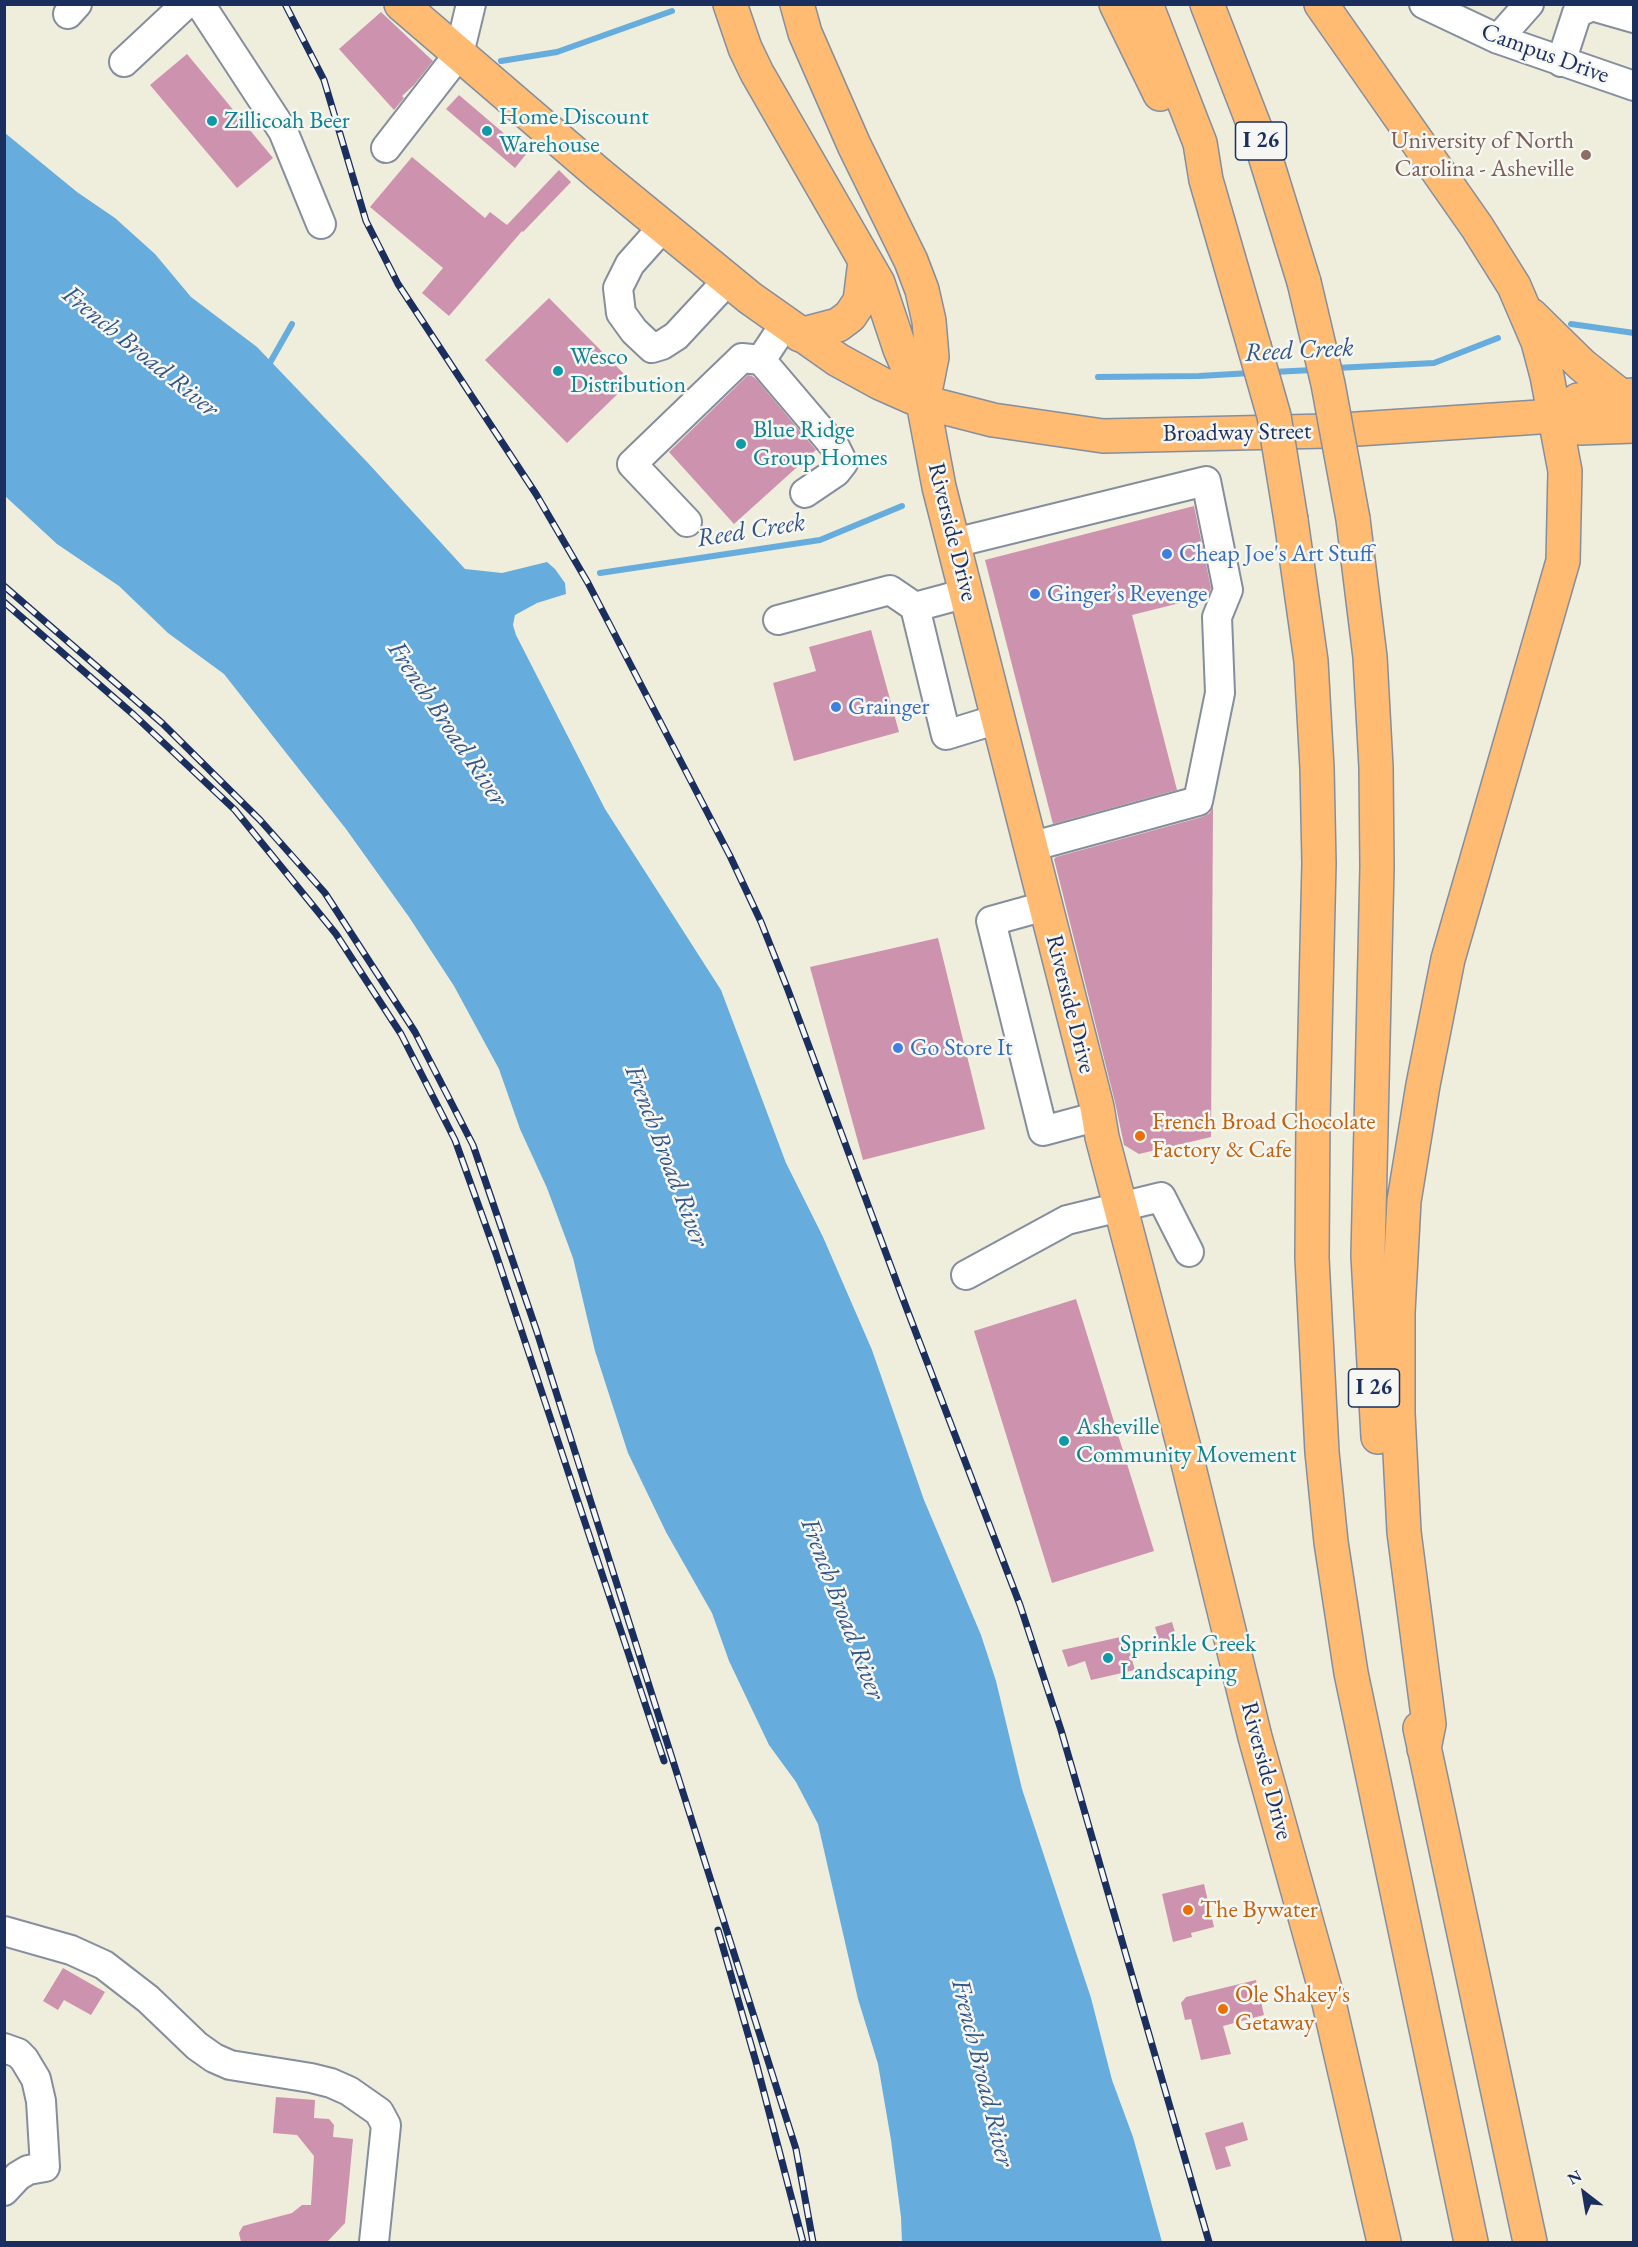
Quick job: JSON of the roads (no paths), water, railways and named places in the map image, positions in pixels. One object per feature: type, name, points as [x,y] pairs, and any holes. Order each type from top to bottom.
[{"type":"main road","points":[[401,4],[663,227],[792,330],[838,360],[922,402]]},
{"type":"main road","points":[[730,4],[745,48],[757,73],[878,283],[900,349],[922,402]]},
{"type":"main road","points":[[797,4],[805,33],[854,145],[911,261],[921,290],[929,321],[932,357],[922,402]]},
{"type":"main road","points":[[1116,4],[1168,110],[1182,145],[1206,180]]},
{"type":"main road","name":"I 26","points":[[1146,4],[1200,143],[1206,180],[1274,416],[1291,520],[1311,661],[1317,768],[1319,863],[1312,1258],[1322,1452],[1331,1542],[1351,1673],[1471,2242]]},
{"type":"main road","name":"I 26","points":[[1207,4],[1262,146],[1304,282],[1328,384],[1353,519],[1370,657],[1376,767],[1377,867],[1368,1256],[1379,1459],[1394,1598],[1424,1749],[1530,2242]]},
{"type":"main road","points":[[1321,4],[1477,227],[1514,286],[1538,342],[1547,375],[1565,471],[1563,561],[1448,959],[1423,1085],[1404,1201],[1398,1312],[1398,1413],[1404,1532],[1429,1724],[1424,1749]]},
{"type":"main road","points":[[792,330],[838,325],[850,316],[860,301],[865,261]]},
{"type":"main road","points":[[1525,309],[1582,365],[1627,396]]},
{"type":"main road","name":"Broadway Street","points":[[1554,416],[1578,400],[1627,396]]},
{"type":"main road","name":"Broadway Street","points":[[922,402],[993,420],[1102,436],[1327,431],[1554,416],[1580,428],[1634,426]]},
{"type":"main road","name":"Riverside Drive","points":[[922,402],[939,487],[1120,1206],[1190,1471],[1256,1737],[1329,2003],[1384,2242]]},
{"type":"street","points":[[124,62],[186,4]]},
{"type":"street","points":[[200,4],[283,131],[321,224]]},
{"type":"street","points":[[386,148],[459,54],[471,4]]},
{"type":"street","name":"Campus Drive","points":[[1424,4],[1497,39],[1634,86]]},
{"type":"street","points":[[1497,39],[1529,4]]},
{"type":"street","points":[[1561,62],[1577,13],[1592,6],[1634,18]]},
{"type":"street","points":[[663,227],[630,264],[618,288],[621,313],[634,331],[651,348],[662,345],[676,336],[728,280]]},
{"type":"street","points":[[761,360],[792,330]]},
{"type":"street","points":[[687,522],[632,464],[742,358],[761,360],[835,447],[843,463],[836,472],[805,493]]},
{"type":"street","points":[[954,543],[1206,481],[1228,590],[1217,617],[1220,693],[1198,801],[1030,847]]},
{"type":"street","points":[[778,620],[890,590],[915,607],[946,735],[998,719]]},
{"type":"street","points":[[915,607],[967,592]]},
{"type":"street","points":[[1045,906],[991,921],[1042,1131],[1099,1116]]},
{"type":"street","points":[[966,1275],[1067,1220],[1161,1197],[1189,1252]]},
{"type":"street","points":[[4,1931],[71,1950],[105,1965],[148,1999],[197,2046],[214,2058],[230,2065],[331,2083],[349,2091],[379,2112],[386,2125],[374,2242]]},
{"type":"street","points":[[4,2048],[18,2053],[36,2079],[41,2101],[45,2167],[28,2170],[18,2176],[4,2191]]},
{"type":"water","name":"French Broad River","points":[[5,133],[77,192],[115,218],[155,254],[191,297],[257,347],[465,569],[502,573],[547,562],[565,583],[566,594],[537,603],[515,615],[513,625],[516,635],[605,809],[721,990],[786,1163],[823,1237],[872,1350],[924,1500],[981,1635],[996,1681],[1022,1789],[1091,1998],[1112,2080],[1133,2137],[1162,2242],[902,2242],[891,2140],[878,2064],[858,1999],[818,1824],[796,1782],[769,1745],[729,1661],[712,1613],[666,1532],[628,1453],[595,1351],[573,1258],[547,1188],[520,1129],[499,1069],[454,986],[409,917],[346,829],[224,674],[168,633],[119,586],[57,544],[5,496]]},
{"type":"waterway","points":[[501,61],[557,52],[672,11]]},
{"type":"waterway","points":[[267,368],[292,324]]},
{"type":"waterway","name":"Reed Creek","points":[[1571,324],[1634,333]]},
{"type":"waterway","name":"Reed Creek","points":[[1336,368],[1434,363],[1498,338]]},
{"type":"waterway","name":"Reed Creek","points":[[1273,372],[1313,370]]},
{"type":"waterway","name":"Reed Creek","points":[[1098,377],[1251,373]]},
{"type":"waterway","name":"Reed Creek","points":[[600,573],[820,540],[902,506]]},
{"type":"railway","points":[[285,4],[324,80],[366,221],[398,284],[536,494],[588,583],[730,856],[761,922],[1020,1605],[1061,1730],[1209,2242]]},
{"type":"railway","points":[[4,586],[162,723],[260,820],[325,893],[415,1032],[473,1145],[537,1332],[796,2149],[813,2242]]},
{"type":"railway","points":[[4,602],[134,715],[235,810],[336,934],[401,1034],[455,1140],[496,1254],[664,1761]]},
{"type":"railway","points":[[718,1930],[756,2062],[803,2242]]},
{"type":"place","name":"Zillicoah Beer","points":[[212,121]]},
{"type":"place","name":"Home Discount Warehouse","points":[[487,131]]},
{"type":"place","name":"University of North Carolina - Asheville","points":[[1586,155]]},
{"type":"place","name":"Wesco Distribution","points":[[558,371]]},
{"type":"place","name":"Blue Ridge Group Homes","points":[[741,444]]},
{"type":"place","name":"Cheap Joe's Art Stuff","points":[[1167,554]]},
{"type":"place","name":"Ginger’s Revenge","points":[[1035,594]]},
{"type":"place","name":"Grainger","points":[[836,707]]},
{"type":"place","name":"Go Store It","points":[[898,1048]]},
{"type":"place","name":"French Broad Chocolate Factory & Cafe","points":[[1140,1136]]},
{"type":"place","name":"Asheville Community Movement","points":[[1064,1441]]},
{"type":"place","name":"Sprinkle Creek Landscaping","points":[[1108,1658]]},
{"type":"place","name":"The Bywater","points":[[1188,1910]]},
{"type":"place","name":"Ole Shakey's Getaway","points":[[1223,2009]]}]
